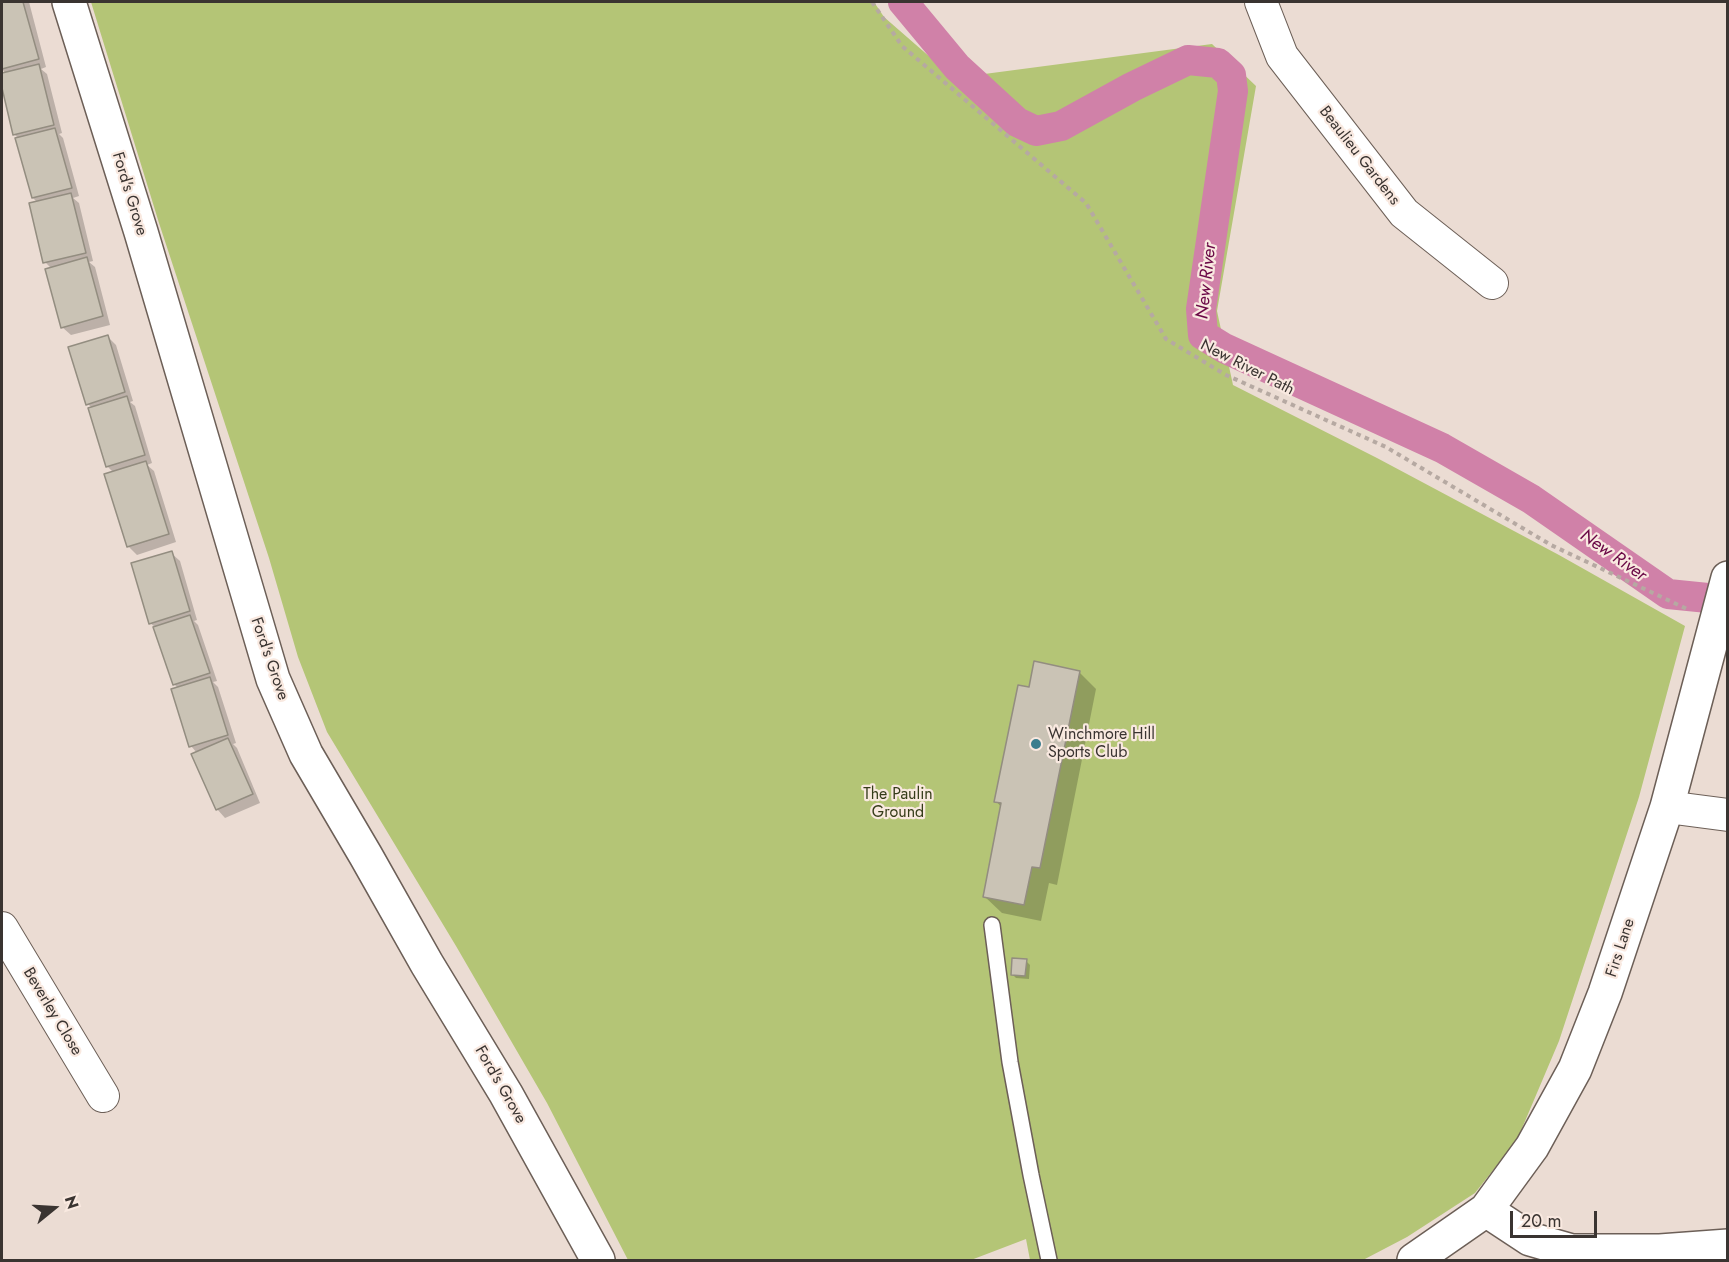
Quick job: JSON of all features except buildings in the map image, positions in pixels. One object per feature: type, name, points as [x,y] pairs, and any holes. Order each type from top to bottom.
[{"type":"street","name":"Ford's Grove","points":[[69,2],[141,232],[273,679],[306,754],[427,964],[506,1094],[598,1260]]},
{"type":"street","name":"Beaulieu Gardens","points":[[1261,2],[1282,56],[1404,213],[1492,283]]},
{"type":"street","name":"Firs Lane","points":[[1414,1260],[1486,1210],[1532,1147],[1575,1069],[1605,993],[1667,807],[1728,578]]},
{"type":"street","points":[[1667,807],[1728,814]]},
{"type":"street","name":"Beverley Close","points":[[2,928],[103,1096]]},
{"type":"street","points":[[1486,1210],[1530,1239],[1572,1251],[1660,1251],[1728,1246]]},
{"type":"lane","points":[[992,925],[1010,1062],[1049,1260]]},
{"type":"path","name":"New River Path","points":[[872,2],[902,45],[1086,203],[1166,339],[1226,375],[1386,447],[1551,545],[1687,609]]},
{"type":"green space","name":"The Paulin Ground","points":[[91,2],[874,2],[884,17],[954,78],[1212,44],[1256,86],[1217,311],[1233,385],[1377,458],[1559,555],[1685,626],[1639,797],[1559,1041],[1517,1140],[1475,1193],[1407,1237],[1363,1260],[1030,1260],[1026,1239],[971,1260],[628,1260],[547,1103],[456,946],[327,732],[298,657],[269,558],[159,223]]},
{"type":"waterway","name":"New River","points":[[903,2],[957,67],[1017,122],[1036,131],[1061,126],[1132,87],[1188,60],[1218,63],[1231,75],[1233,91],[1201,309],[1203,335],[1224,348],[1442,448],[1531,499],[1668,594],[1728,600]]},
{"type":"place","name":"Winchmore Hill Sports Club","points":[[1036,744]]}]
